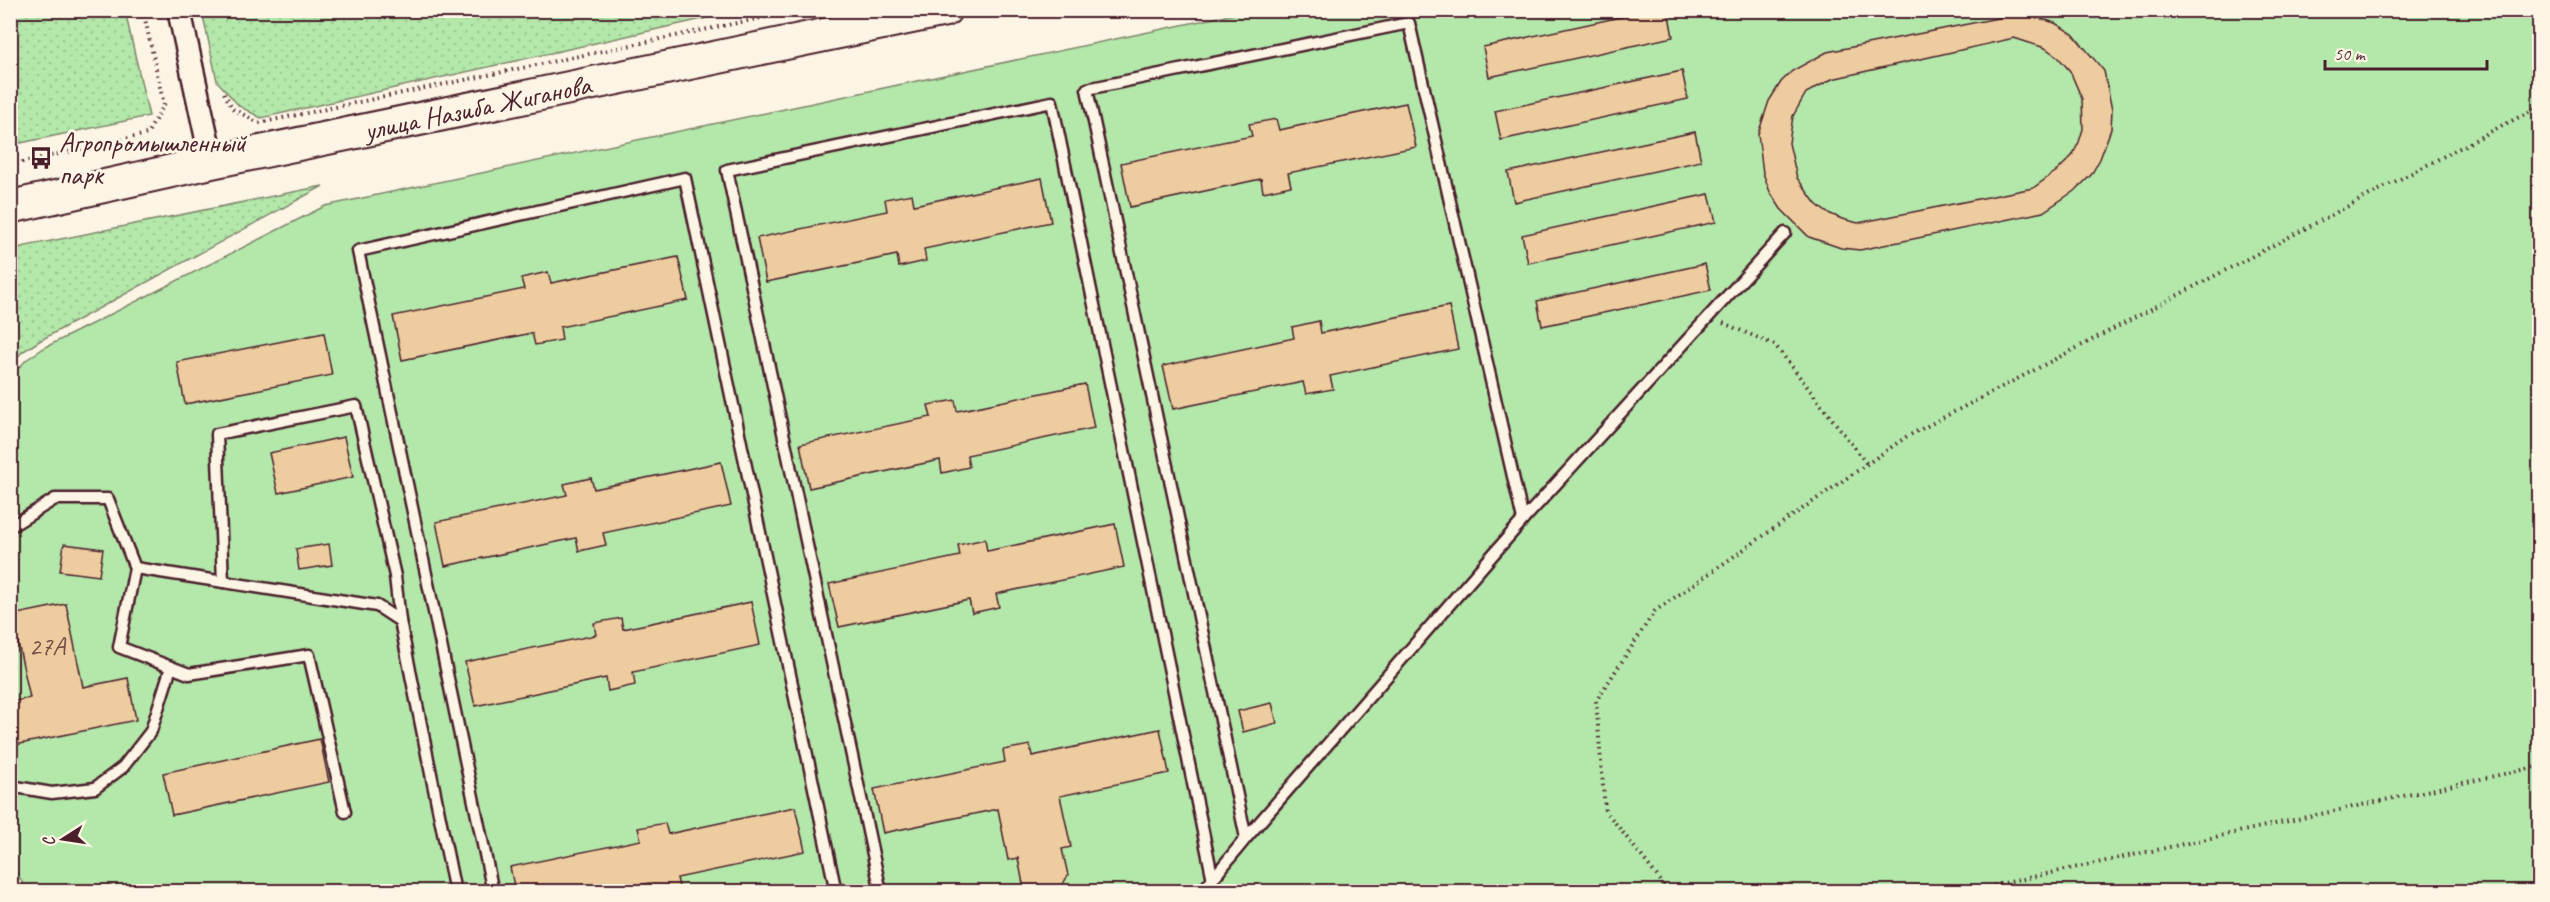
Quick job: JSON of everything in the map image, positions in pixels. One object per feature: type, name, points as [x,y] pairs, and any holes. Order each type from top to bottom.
[{"type":"street","points":[[179,10],[212,162]]},
{"type":"street","name":"улица Назиба Жиганова","points":[[10,207],[212,162],[945,10]]},
{"type":"lane","points":[[1246,838],[1087,89],[1409,23],[1523,520]]},
{"type":"lane","points":[[881,891],[727,170],[1052,102],[1213,880]]},
{"type":"lane","points":[[493,891],[358,251],[685,178],[836,891]]},
{"type":"lane","points":[[1202,891],[1523,520],[1785,233]]},
{"type":"lane","points":[[223,582],[217,434],[356,406],[395,576],[400,621],[455,891]]},
{"type":"lane","points":[[10,527],[55,499],[108,499],[135,568],[119,647],[189,674],[309,655],[345,812]]},
{"type":"lane","points":[[135,568],[377,606],[400,621]]},
{"type":"lane","points":[[10,786],[52,793],[94,788],[123,767],[151,731],[171,667]]},
{"type":"path","points":[[10,165],[147,134],[164,105],[143,10]]},
{"type":"path","points":[[224,93],[233,109],[259,123],[799,10]]},
{"type":"path","points":[[1674,891],[1668,890],[1605,810],[1596,701],[1655,612],[1906,437],[2540,106]]},
{"type":"path","points":[[1708,317],[1775,345],[1868,464]]},
{"type":"path","points":[[1964,891],[2540,766]]},
{"type":"green space","points":[[202,10],[738,11],[261,118],[239,106],[217,81]]},
{"type":"green space","points":[[10,11],[125,11],[149,116],[11,145]]},
{"type":"green space","points":[[1248,11],[2539,11],[2539,891],[28,892],[11,864],[11,377],[26,360],[44,348],[325,206]]},
{"type":"green space","points":[[323,186],[41,340],[22,352],[11,365],[11,249]]},
{"type":"building","points":[[1653,10],[1668,10],[1673,37],[1489,77],[1483,47]]},
{"type":"building","points":[[2023,13],[2055,23],[2073,34],[2104,71],[2112,110],[2111,129],[2100,159],[2091,175],[2077,189],[2043,212],[1860,250],[1841,248],[1809,237],[1781,209],[1770,192],[1763,173],[1758,134],[1769,101],[1781,82],[1792,71],[1827,52]],"holes":[[[2014,38],[2045,48],[2058,57],[2070,71],[2082,99],[2083,129],[2072,156],[2058,170],[2033,188],[1858,223],[1826,212],[1816,204],[1797,178],[1789,143],[1793,116],[1806,93],[1832,79]]]},
{"type":"building","points":[[1682,71],[1688,99],[1501,140],[1495,111]]},
{"type":"building","points":[[1406,103],[1416,147],[1288,173],[1291,186],[1263,192],[1261,179],[1130,207],[1121,163],[1252,136],[1249,124],[1276,119],[1279,130]]},
{"type":"building","points":[[1695,132],[1701,161],[1514,202],[1508,172]]},
{"type":"building","points":[[1042,178],[1051,222],[924,249],[926,261],[899,267],[897,255],[766,282],[757,238],[887,211],[885,199],[912,194],[914,205]]},
{"type":"building","points":[[1709,194],[1716,222],[1528,263],[1522,235]]},
{"type":"building","points":[[678,257],[688,300],[560,327],[562,340],[535,345],[532,333],[402,360],[393,316],[524,289],[521,278],[548,272],[551,283]]},
{"type":"building","points":[[1705,264],[1711,290],[1542,326],[1537,301]]},
{"type":"building","points":[[1449,306],[1458,349],[1330,376],[1333,389],[1306,394],[1303,382],[1173,409],[1163,366],[1294,338],[1292,327],[1319,321],[1321,333]]},
{"type":"building","points":[[324,333],[332,375],[185,404],[177,362]]},
{"type":"building","points":[[1085,384],[1094,428],[967,455],[969,467],[942,473],[940,460],[809,488],[800,444],[931,417],[928,405],[955,400],[957,411]]},
{"type":"building","points":[[344,437],[353,477],[278,493],[269,453]]},
{"type":"building","points":[[721,462],[731,506],[603,533],[606,545],[579,551],[576,538],[445,566],[436,522],[567,495],[564,484],[591,478],[594,489]]},
{"type":"building","points":[[1115,524],[1124,567],[996,594],[999,607],[972,613],[969,600],[839,627],[829,584],[960,556],[958,545],[985,539],[987,551]]},
{"type":"building","points":[[64,544],[103,549],[99,576],[60,571]]},
{"type":"building","points":[[329,544],[332,565],[299,570],[296,549]]},
{"type":"building","points":[[751,602],[760,645],[633,672],[635,685],[608,691],[606,678],[475,706],[465,662],[596,635],[594,623],[621,618],[623,629]]},
{"type":"building","points":[[66,604],[83,687],[128,678],[136,720],[10,746],[10,702],[30,698],[12,615]]},
{"type":"building","points":[[1272,703],[1277,723],[1243,732],[1238,711]]},
{"type":"building","points":[[1160,729],[1169,773],[1060,796],[1071,847],[1062,849],[1068,875],[1057,889],[1029,891],[1023,884],[1018,858],[1008,860],[998,809],[883,833],[874,789],[1005,762],[1003,750],[1030,745],[1032,756]]},
{"type":"building","points":[[320,739],[329,782],[172,815],[163,773]]},
{"type":"building","points":[[795,807],[805,851],[677,878],[680,891],[651,891],[650,883],[611,891],[515,891],[510,867],[641,840],[638,828],[665,823],[668,834]]},
{"type":"place","name":"Агропромышленный парк","points":[[41,158]]}]
